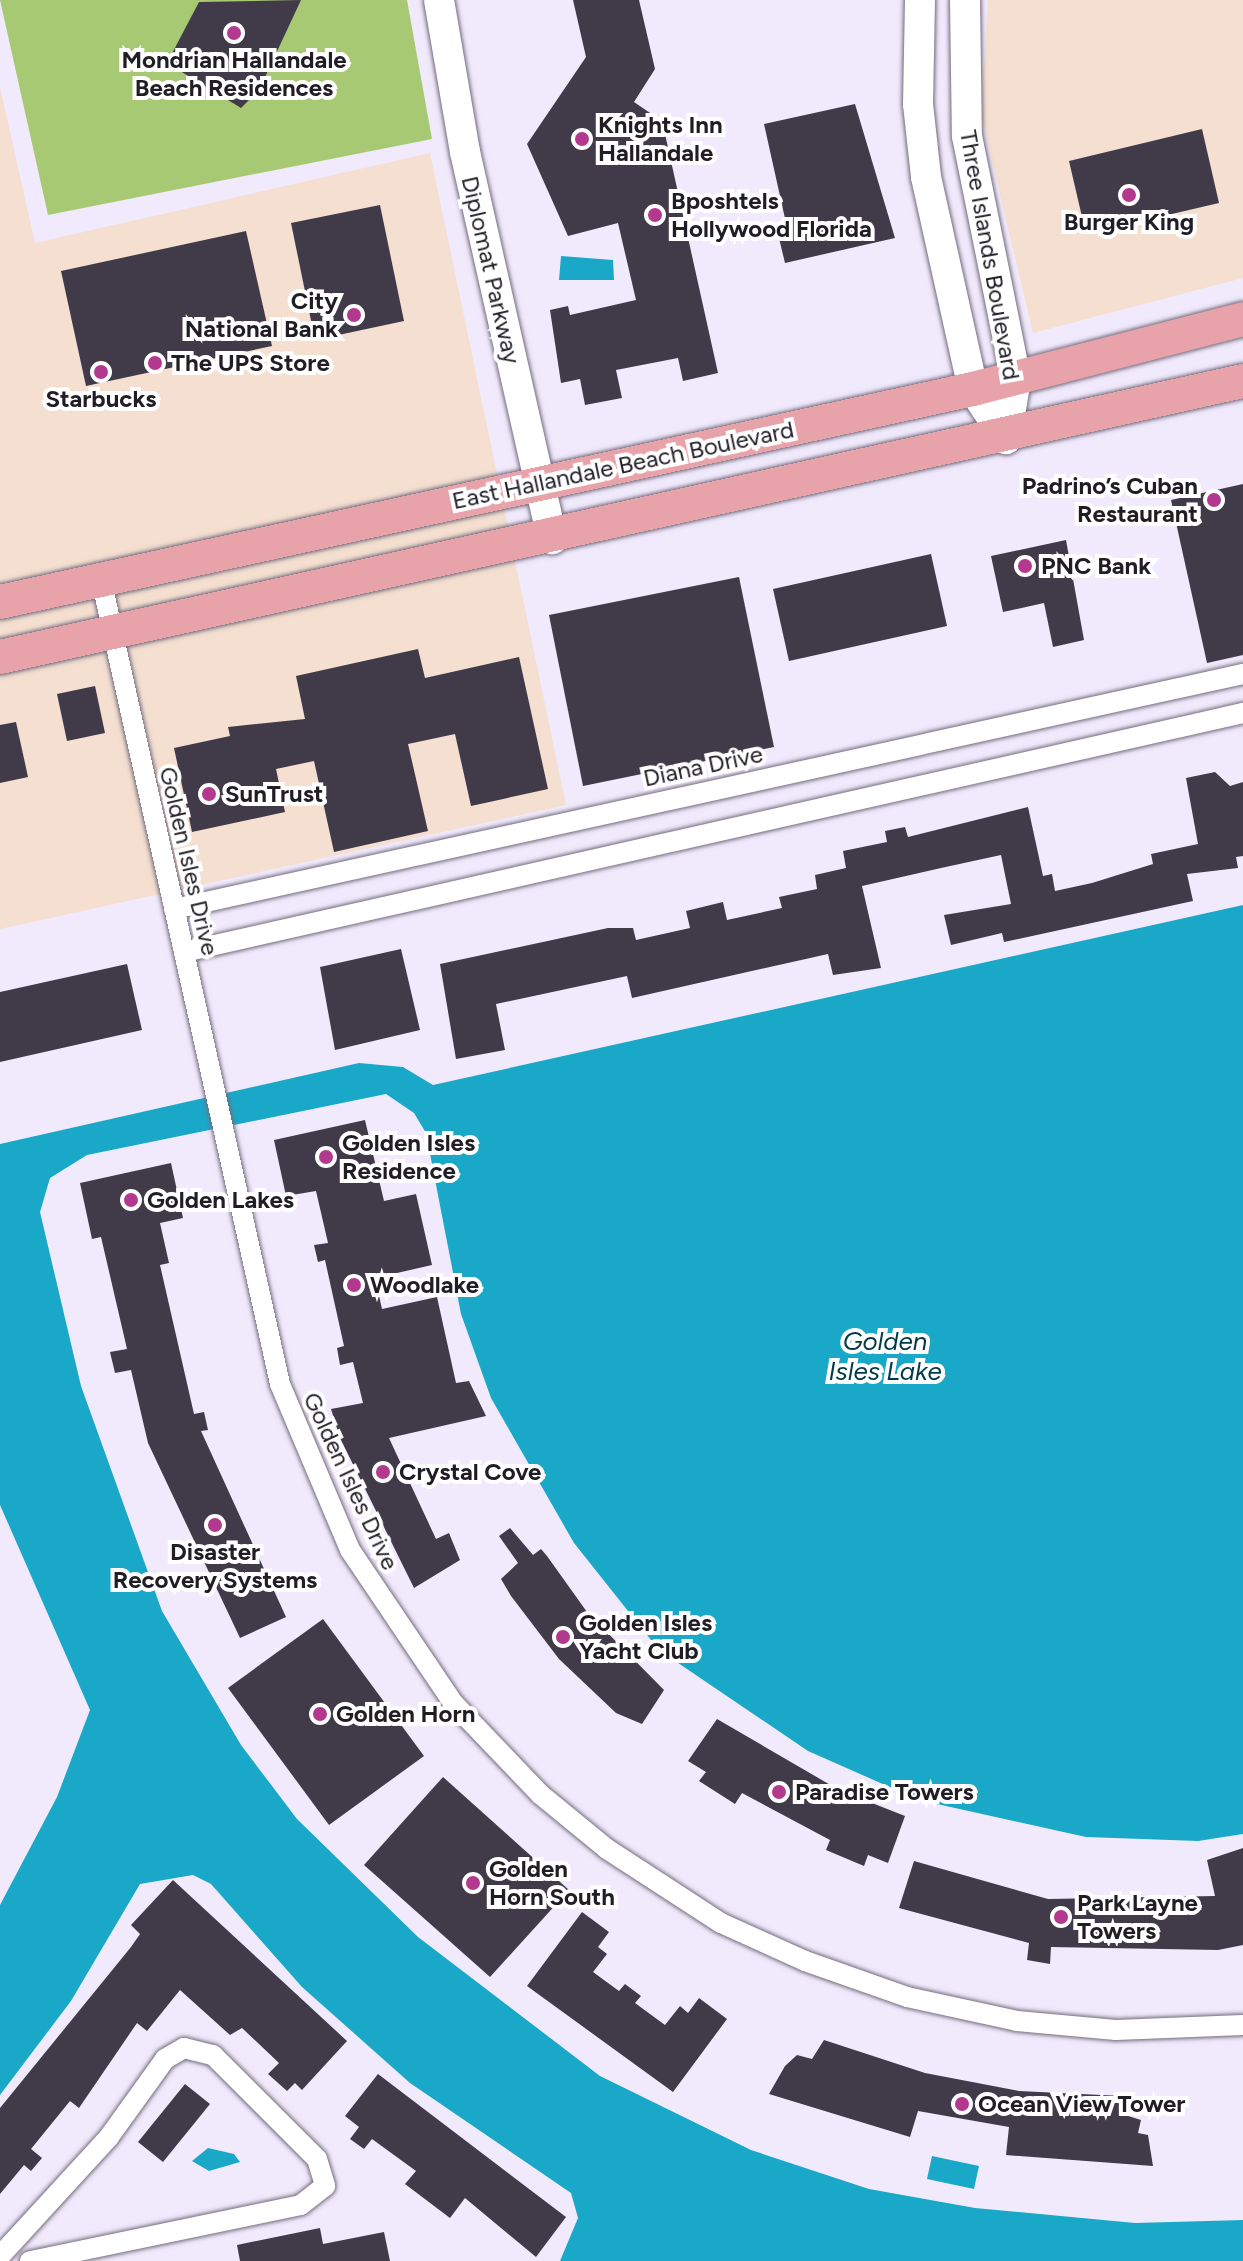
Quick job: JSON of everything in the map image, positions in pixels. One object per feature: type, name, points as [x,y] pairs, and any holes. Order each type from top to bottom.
[{"type":"main road","name":"East Hallandale Beach Boulevard","points":[[0,602],[973,389],[1243,319]]},
{"type":"main road","points":[[0,657],[1006,439],[1243,381]]},
{"type":"street","name":"Diplomat Parkway","points":[[439,0],[446,60],[552,539]]},
{"type":"street","name":"Three Islands Boulevard","points":[[920,0],[918,89],[926,177],[973,389],[1006,439]]},
{"type":"street","name":"Three Islands Boulevard","points":[[965,0],[967,136],[1016,379],[1006,439]]},
{"type":"street","name":"Golden Isles Drive","points":[[101,579],[280,1384],[332,1513],[408,1642],[540,1794],[689,1904],[864,1983],[1063,2027],[1243,2025]]},
{"type":"street","name":"Diana Drive","points":[[174,909],[1243,674]]},
{"type":"street","points":[[184,952],[1243,713]]},
{"type":"street","points":[[0,2256],[109,2137],[165,2059],[184,2048],[213,2055],[317,2159],[325,2186],[301,2205],[30,2261]]},
{"type":"shaded area","points":[[988,0],[1243,0],[1243,278],[1033,333],[981,114]]},
{"type":"shaded area","points":[[0,87],[35,243],[430,153],[566,805],[0,929]]},
{"type":"green space","points":[[0,0],[407,0],[432,139],[48,215]]},
{"type":"water","points":[[561,256],[613,260],[614,280],[559,280]]},
{"type":"water","name":"Golden Isles Lake","points":[[1243,905],[1243,1834],[1198,1841],[1086,1837],[919,1800],[808,1751],[659,1650],[574,1543],[491,1398],[461,1314],[426,1133],[414,1113],[386,1094],[87,1155],[50,1178],[40,1212],[81,1386],[162,1611],[241,1745],[297,1819],[418,1937],[600,2076],[751,2150],[869,2189],[975,2208],[1135,2223],[1243,2220],[1243,2261],[560,2261],[578,2218],[571,2193],[410,2083],[302,1987],[211,1884],[193,1875],[140,1884],[71,2001],[0,2095],[0,1905],[57,1797],[90,1710],[0,1505],[0,1144],[359,1063],[403,1067],[433,1085]]},
{"type":"water","points":[[208,2148],[234,2154],[240,2162],[209,2171],[192,2161]]},
{"type":"water","points":[[932,2156],[979,2166],[974,2189],[927,2179]]},
{"type":"building","name":"Mondrian Hallandale Beach Residences","points":[[301,0],[259,90],[241,108],[167,63],[199,2]]},
{"type":"building","points":[[573,0],[639,0],[655,69],[634,102],[656,117],[665,134],[718,373],[683,381],[678,358],[616,370],[622,398],[585,405],[580,379],[561,383],[550,310],[568,306],[570,315],[636,300],[618,223],[568,236],[527,144],[586,57]]},
{"type":"building","points":[[855,104],[895,238],[785,263],[778,234],[788,232],[764,124]]},
{"type":"building","points":[[1202,129],[1219,203],[1086,234],[1069,161]]},
{"type":"building","points":[[380,205],[404,321],[315,340],[291,223]]},
{"type":"building","points":[[246,231],[272,346],[86,386],[61,271]]},
{"type":"building","points":[[1243,484],[1243,655],[1207,663],[1171,500]]},
{"type":"building","points":[[1066,540],[1084,640],[1053,647],[1044,603],[1003,612],[991,556]]},
{"type":"building","points":[[931,554],[947,626],[789,661],[773,589]]},
{"type":"building","points":[[739,577],[774,747],[583,786],[549,615]]},
{"type":"building","points":[[418,649],[425,678],[519,657],[548,789],[471,806],[455,734],[408,744],[428,831],[334,852],[314,761],[276,769],[285,812],[192,832],[174,748],[230,736],[228,727],[305,719],[296,676]]},
{"type":"building","points":[[95,686],[105,733],[67,741],[57,694]]},
{"type":"building","points":[[16,722],[28,777],[0,783],[0,725]]},
{"type":"building","points":[[1215,772],[1230,786],[1243,782],[1243,856],[1236,857],[1238,868],[1187,874],[1193,901],[1004,942],[1002,933],[951,945],[944,915],[1011,904],[1001,855],[862,886],[881,968],[833,975],[828,954],[632,998],[627,976],[496,1004],[505,1050],[456,1059],[440,964],[608,928],[633,928],[636,940],[690,928],[686,911],[723,902],[727,920],[782,908],[779,897],[817,889],[815,875],[846,868],[843,851],[887,842],[885,831],[905,827],[908,837],[1028,807],[1043,876],[1052,874],[1055,891],[1092,883],[1153,864],[1151,854],[1198,844],[1186,778]]},
{"type":"building","points":[[401,949],[420,1030],[335,1050],[320,967]]},
{"type":"building","points":[[127,964],[142,1030],[0,1062],[0,992]]},
{"type":"building","points":[[365,1120],[384,1201],[416,1194],[432,1265],[375,1278],[382,1309],[437,1297],[456,1383],[469,1381],[486,1416],[389,1438],[436,1539],[449,1533],[460,1560],[414,1588],[340,1438],[331,1409],[363,1403],[353,1362],[340,1365],[337,1348],[344,1346],[325,1260],[318,1262],[314,1245],[328,1243],[316,1191],[286,1196],[274,1140]]},
{"type":"building","points":[[171,1163],[183,1218],[160,1223],[169,1263],[160,1265],[194,1414],[204,1412],[208,1430],[201,1431],[286,1617],[240,1638],[148,1443],[131,1370],[115,1373],[110,1352],[127,1349],[101,1237],[92,1239],[80,1183]]},
{"type":"building","name":"Golden Isles Yacht Club","points":[[510,1528],[533,1555],[541,1549],[587,1612],[664,1690],[642,1724],[616,1713],[559,1659],[511,1596],[501,1579],[518,1563],[499,1536]]},
{"type":"building","name":"Golden Horn","points":[[323,1619],[424,1756],[329,1825],[228,1688]]},
{"type":"building","name":"Paradise Towers","points":[[717,1719],[839,1790],[905,1816],[888,1863],[868,1855],[864,1866],[826,1850],[830,1840],[742,1793],[735,1804],[699,1781],[706,1772],[688,1761]]},
{"type":"building","name":"Golden Horn South","points":[[443,1777],[569,1890],[490,1977],[364,1865]]},
{"type":"building","name":"Park Layne Towers","points":[[1243,1848],[1243,1945],[1218,1950],[1051,1947],[1050,1964],[1027,1960],[1029,1943],[899,1908],[914,1861],[1048,1899],[1215,1896],[1207,1860]]},
{"type":"building","points":[[173,1880],[347,2041],[302,2090],[295,2083],[287,2091],[268,2074],[279,2063],[242,2028],[230,2035],[180,1990],[147,2031],[137,2023],[79,2108],[70,2101],[31,2149],[42,2158],[31,2171],[24,2165],[0,2194],[0,2108],[131,1947],[140,1934],[131,1925]]},
{"type":"building","points":[[582,1912],[609,1932],[598,1947],[607,1954],[593,1972],[619,1991],[625,1984],[641,1996],[635,2003],[665,2025],[680,2006],[688,2013],[699,1998],[727,2019],[673,2092],[527,1986]]},
{"type":"building","name":"Ocean View Tower","points":[[824,2040],[925,2073],[1019,2091],[1122,2096],[1125,2115],[1141,2120],[1138,2133],[1148,2135],[1153,2166],[1006,2155],[1009,2127],[918,2111],[910,2137],[769,2094],[785,2066],[797,2055],[812,2059]]},
{"type":"building","points":[[378,2074],[566,2217],[536,2257],[465,2198],[450,2218],[405,2184],[416,2171],[372,2139],[364,2149],[350,2139],[359,2127],[345,2116]]},
{"type":"building","points":[[185,2084],[210,2104],[163,2162],[138,2142]]},
{"type":"building","points":[[320,2228],[323,2244],[384,2232],[390,2261],[240,2261],[237,2245]]},
{"type":"place","name":"Mondrian Hallandale Beach Residences","points":[[234,33]]},
{"type":"place","name":"Knights Inn Hallandale","points":[[582,139]]},
{"type":"place","name":"Burger King","points":[[1129,195]]},
{"type":"place","name":"Bposhtels Hollywood Florida","points":[[655,215]]},
{"type":"place","name":"City National Bank","points":[[354,315]]},
{"type":"place","name":"The UPS Store","points":[[155,363]]},
{"type":"place","name":"Starbucks","points":[[101,372]]},
{"type":"place","name":"Padrino’s Cuban Restaurant","points":[[1214,500]]},
{"type":"place","name":"PNC Bank","points":[[1025,566]]},
{"type":"place","name":"SunTrust","points":[[209,794]]},
{"type":"place","name":"Golden Isles Residence","points":[[326,1157]]},
{"type":"place","name":"Golden Lakes","points":[[131,1200]]},
{"type":"place","name":"Woodlake","points":[[354,1285]]},
{"type":"place","name":"Crystal Cove","points":[[383,1472]]},
{"type":"place","name":"Disaster Recovery Systems","points":[[215,1525]]},
{"type":"place","name":"Golden Isles Yacht Club","points":[[563,1637]]},
{"type":"place","name":"Golden Horn","points":[[320,1714]]},
{"type":"place","name":"Paradise Towers","points":[[779,1792]]},
{"type":"place","name":"Golden Horn South","points":[[473,1883]]},
{"type":"place","name":"Park Layne Towers","points":[[1061,1917]]},
{"type":"place","name":"Ocean View Tower","points":[[962,2104]]}]
